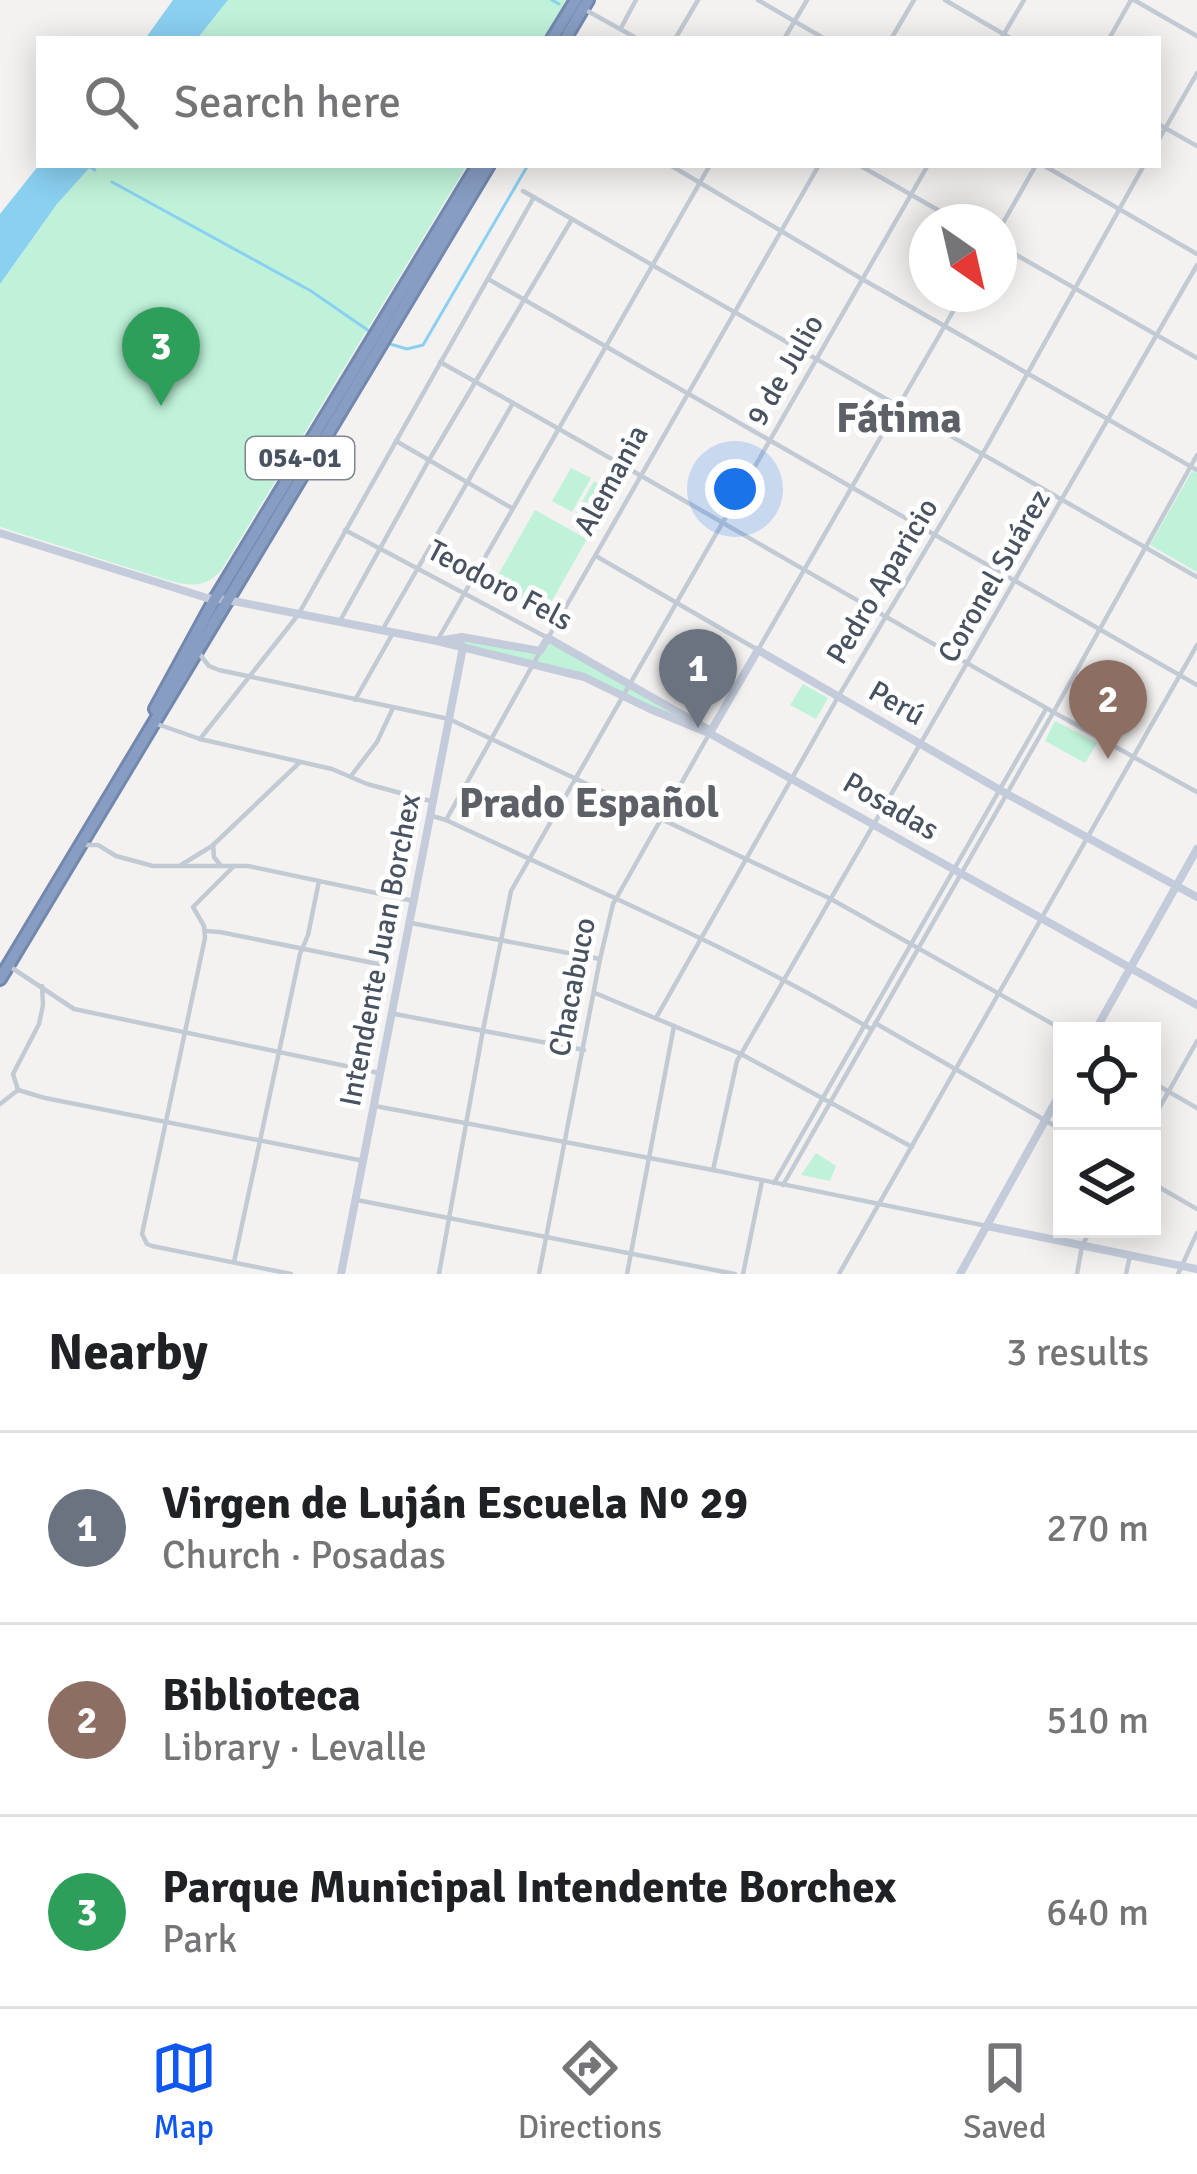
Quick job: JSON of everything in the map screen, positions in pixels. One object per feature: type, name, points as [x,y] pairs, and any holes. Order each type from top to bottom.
[{"type":"highway","points":[[554,36],[581,2]]},
{"type":"highway","points":[[566,36],[581,2]]},
{"type":"highway","name":"054-01","points":[[0,979],[155,723],[221,600],[476,168]]},
{"type":"highway","name":"054-01","points":[[133,757],[180,659],[487,168]]},
{"type":"main road","name":"Posadas","points":[[0,533],[221,600],[437,641],[584,677],[710,732]]},
{"type":"main road","points":[[456,637],[463,647]]},
{"type":"main road","points":[[437,641],[456,637],[540,651]]},
{"type":"main road","name":"Alemania","points":[[540,651],[548,638]]},
{"type":"main road","name":"Teodoro Fels","points":[[548,638],[631,686]]},
{"type":"main road","name":"Intendente Juan Borchex","points":[[341,1274],[463,647]]},
{"type":"main road","name":"Perú","points":[[758,650],[1197,897]]},
{"type":"main road","name":"Chacabuco","points":[[710,732],[758,650]]},
{"type":"main road","name":"Posadas","points":[[631,686],[1197,1005]]},
{"type":"main road","points":[[1100,1022],[1197,849]]},
{"type":"main road","points":[[960,1274],[1053,1106]]},
{"type":"main road","points":[[987,1226],[1179,1270],[1197,1268]]},
{"type":"street","points":[[620,29],[636,0]]},
{"type":"street","points":[[677,36],[698,0]]},
{"type":"street","points":[[758,0],[820,36]]},
{"type":"street","points":[[786,36],[807,0]]},
{"type":"street","points":[[893,36],[914,0]]},
{"type":"street","points":[[945,0],[1000,36]]},
{"type":"street","points":[[1003,36],[1024,0]]},
{"type":"street","points":[[1111,36],[1132,0],[1197,36]]},
{"type":"street","points":[[581,2],[633,36]]},
{"type":"street","points":[[1197,73],[1162,126],[1197,146]]},
{"type":"street","points":[[675,168],[1194,468]]},
{"type":"street","points":[[437,641],[708,168]]},
{"type":"street","name":"Alemania","points":[[548,638],[817,168]]},
{"type":"street","points":[[864,168],[927,204]]},
{"type":"street","name":"9 de Julio","points":[[440,1274],[512,891],[926,168]]},
{"type":"street","points":[[1015,204],[1037,168]]},
{"type":"street","points":[[1045,168],[1197,254]]},
{"type":"street","name":"Pedro Aparicio","points":[[656,1018],[1142,168]]},
{"type":"street","points":[[523,191],[1197,577]]},
{"type":"street","points":[[200,739],[298,615],[534,197]]},
{"type":"street","points":[[339,623],[572,218]]},
{"type":"street","points":[[1017,255],[1197,358]]},
{"type":"street","name":"Coronel Suárez","points":[[713,1170],[741,1054],[1197,265]]},
{"type":"street","points":[[488,279],[1197,685]]},
{"type":"street","name":"Chacabuco","points":[[758,650],[953,312]]},
{"type":"street","points":[[440,362],[1197,792]]},
{"type":"street","points":[[356,700],[418,568],[513,403]]},
{"type":"street","points":[[396,441],[512,509]]},
{"type":"street","points":[[783,1185],[914,946],[1194,468],[1197,455]]},
{"type":"street","name":"Teodoro Fels","points":[[345,530],[548,638]]},
{"type":"street","name":"Perú","points":[[596,556],[758,650]]},
{"type":"street","points":[[448,620],[456,637]]},
{"type":"street","points":[[839,1274],[1197,645]]},
{"type":"street","points":[[197,651],[209,666],[250,678],[449,719],[831,899],[1053,1024]]},
{"type":"street","name":"Alemania","points":[[446,820],[540,651]]},
{"type":"street","points":[[350,776],[377,742],[394,708]]},
{"type":"street","points":[[155,723],[200,739],[324,767],[434,802]]},
{"type":"street","name":"Chacabuco","points":[[539,1274],[616,898],[710,732]]},
{"type":"street","points":[[178,866],[213,845],[299,763]]},
{"type":"street","points":[[432,816],[785,980],[1053,1125]]},
{"type":"street","points":[[89,829],[98,845],[139,863],[248,866],[414,901]]},
{"type":"street","points":[[79,846],[98,845]]},
{"type":"street","points":[[213,845],[221,866]]},
{"type":"street","points":[[234,866],[194,907],[205,931],[143,1238],[152,1246],[291,1274]]},
{"type":"street","points":[[234,1262],[319,881]]},
{"type":"street","points":[[409,922],[600,959]]},
{"type":"street","points":[[205,931],[388,966]]},
{"type":"street","points":[[9,965],[74,1009],[380,1072]]},
{"type":"street","points":[[40,984],[39,1024],[13,1074],[18,1090],[364,1161]]},
{"type":"street","points":[[595,993],[741,1054],[913,1147]]},
{"type":"street","points":[[392,1013],[584,1050]]},
{"type":"street","points":[[774,1183],[870,1025]]},
{"type":"street","points":[[627,1274],[674,1026]]},
{"type":"street","points":[[1161,1105],[1197,1041]]},
{"type":"street","points":[[1161,1087],[1197,1108]]},
{"type":"street","points":[[0,1104],[18,1090]]},
{"type":"street","points":[[374,1106],[987,1226]]},
{"type":"street","points":[[743,1274],[762,1181]]},
{"type":"street","points":[[1161,1188],[1197,1209]]},
{"type":"street","points":[[356,1200],[734,1274]]},
{"type":"street","points":[[1179,1270],[1197,1233]]},
{"type":"street","points":[[1077,1274],[1086,1238]]},
{"type":"street","points":[[1126,1274],[1130,1256]]},
{"type":"green space","points":[[228,0],[567,0],[546,36],[199,36]]},
{"type":"green space","points":[[89,168],[465,168],[222,569],[204,583],[167,580],[0,527],[0,284],[57,204]]},
{"type":"green space","points":[[571,468],[591,478],[572,512],[552,501]]},
{"type":"green space","points":[[1192,471],[1197,473],[1197,572],[1150,545]]},
{"type":"green space","points":[[594,481],[614,491],[595,525],[575,514]]},
{"type":"green space","points":[[535,510],[587,539],[545,613],[493,584]]},
{"type":"green space","points":[[462,637],[540,651],[548,638],[696,723],[694,727],[584,677],[463,647]]},
{"type":"green space","points":[[803,684],[828,698],[816,719],[790,705]]},
{"type":"green space","points":[[1055,721],[1097,743],[1085,763],[1045,741]]},
{"type":"green space","points":[[816,1153],[836,1166],[830,1181],[801,1175]]},
{"type":"water","points":[[173,0],[228,0],[199,36],[147,36]]},
{"type":"water","points":[[37,168],[89,168],[57,204],[0,284],[0,214]]},
{"type":"waterway","points":[[552,0],[559,4]]},
{"type":"waterway","points":[[390,344],[407,349],[423,345],[526,168]]},
{"type":"waterway","points":[[112,182],[311,291],[369,331]]},
{"type":"place","name":"Parque Municipal Intendente Borchex","points":[[161,406]]},
{"type":"place","name":"Virgen de Luján Escuela Nº 29","points":[[698,728]]},
{"type":"place","name":"Biblioteca","points":[[1108,759]]},
{"type":"district","name":"Fátima","points":[[899,417]]},
{"type":"district","name":"Prado Español","points":[[589,802]]}]
